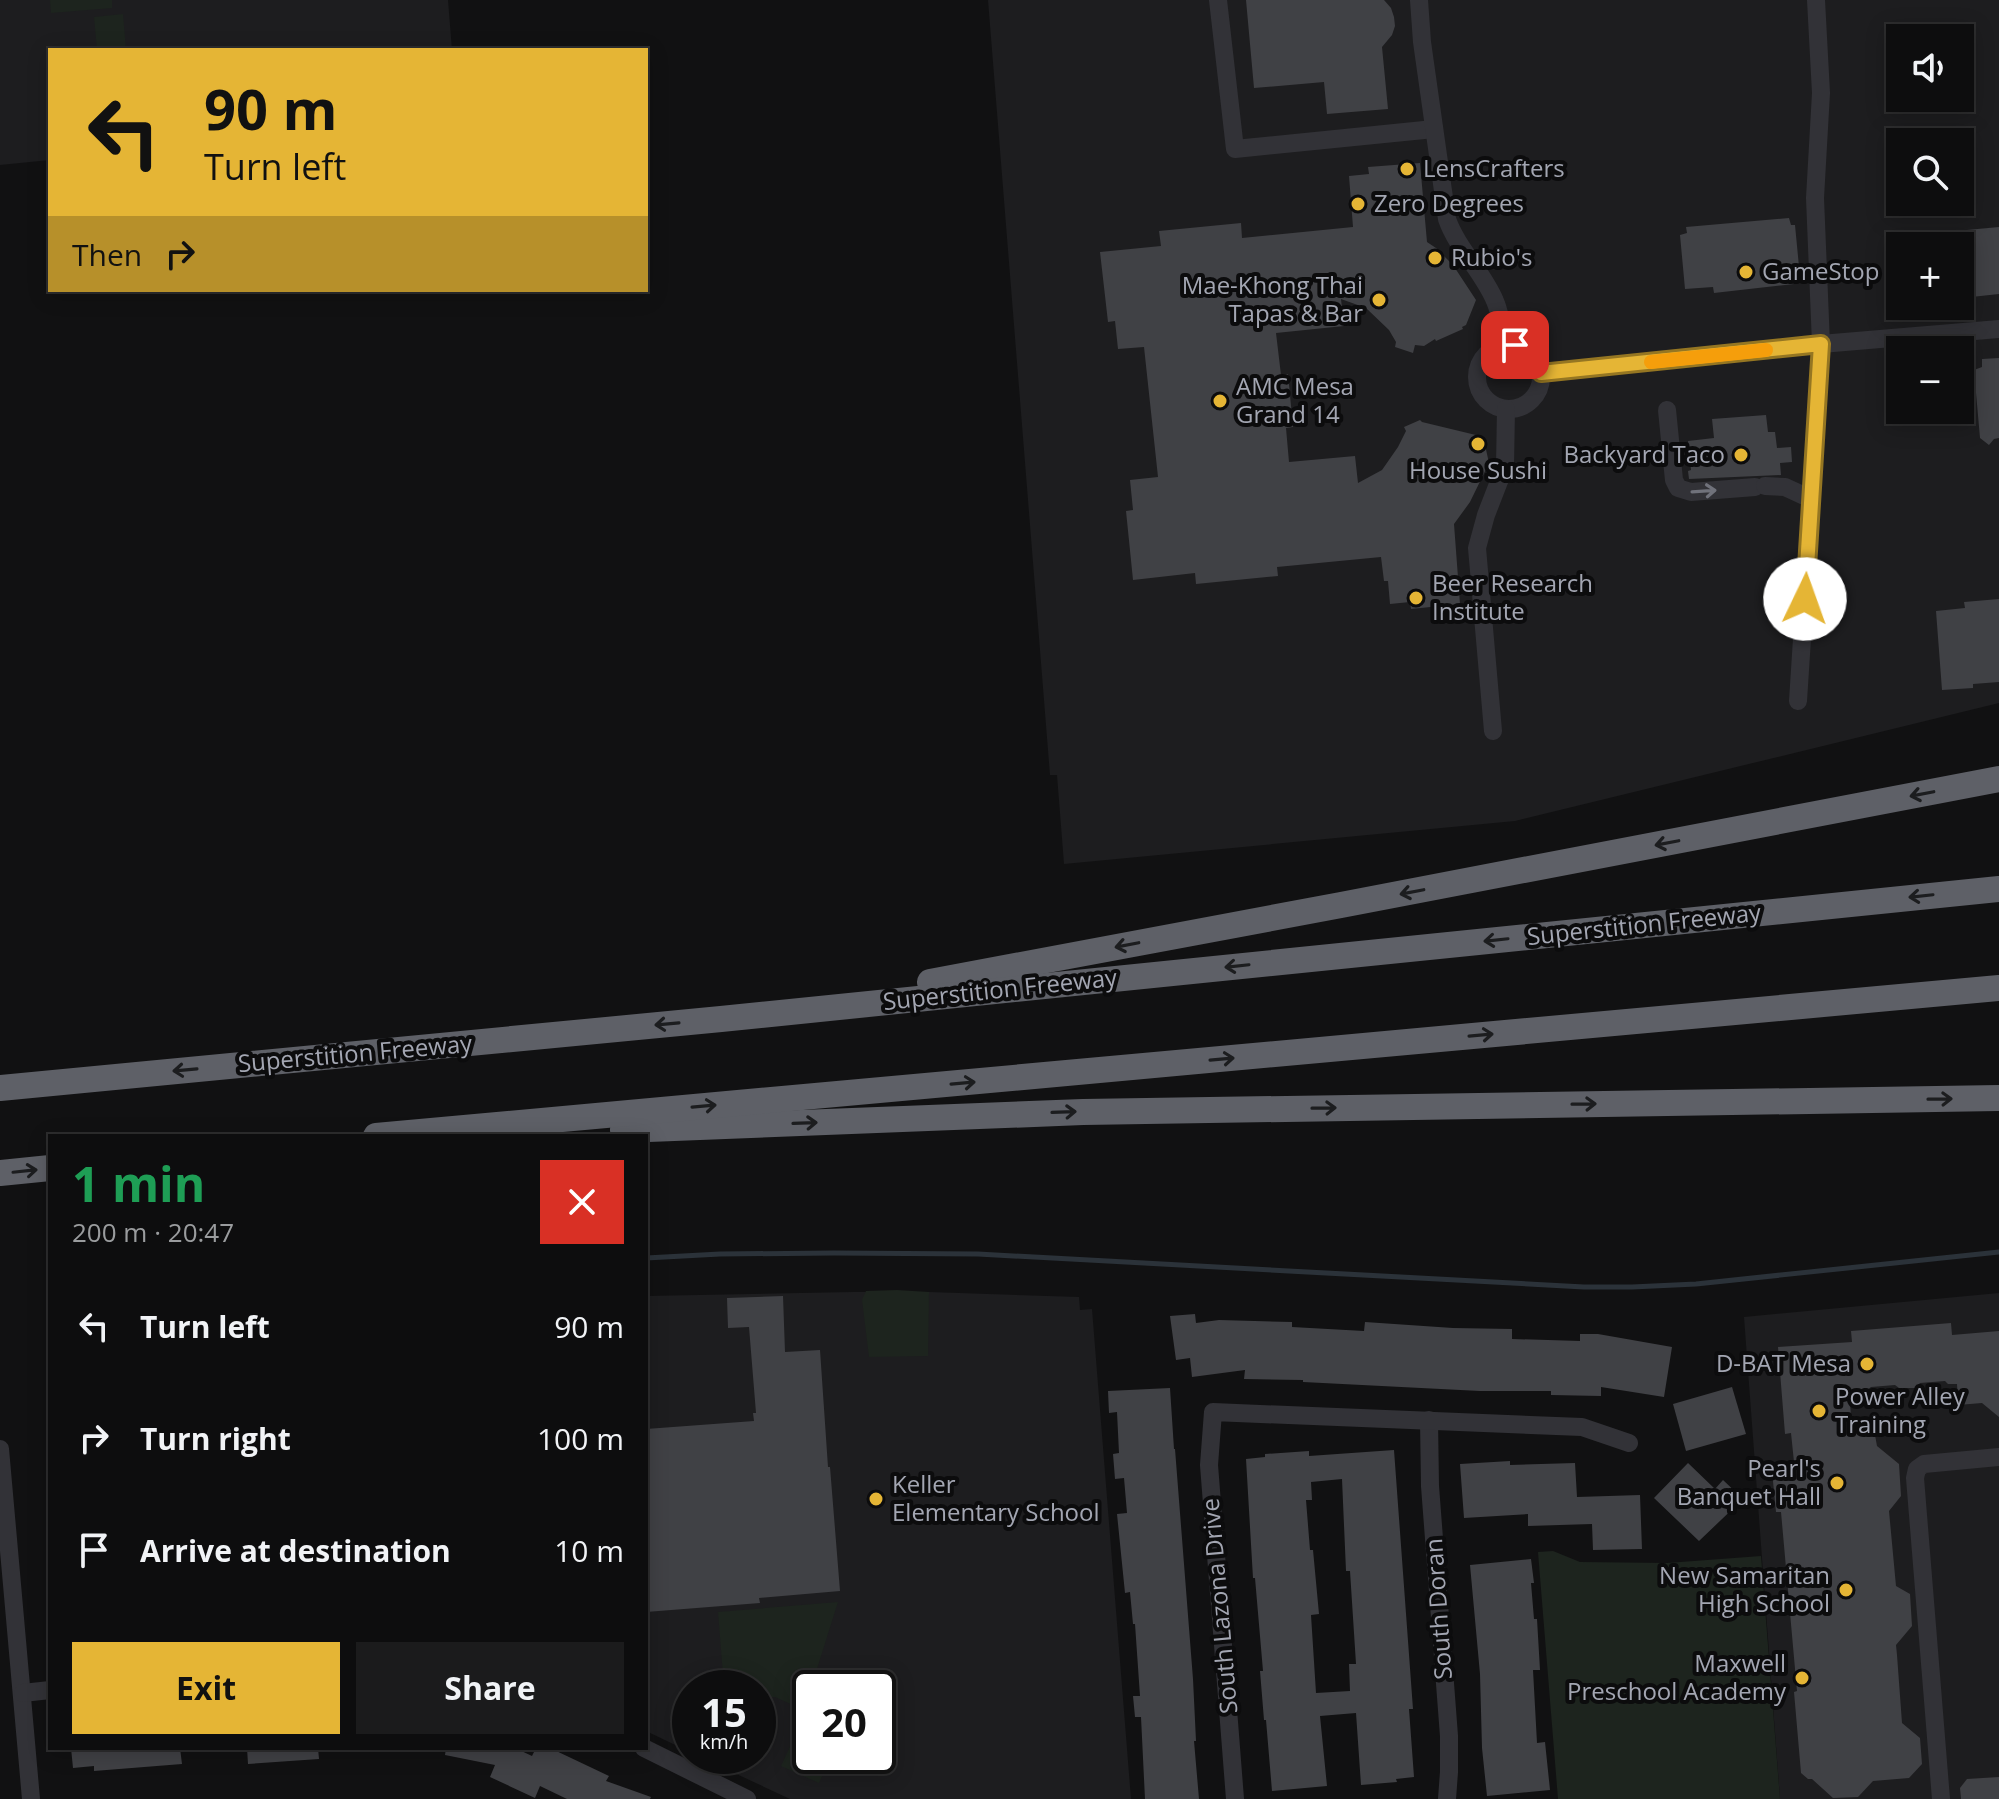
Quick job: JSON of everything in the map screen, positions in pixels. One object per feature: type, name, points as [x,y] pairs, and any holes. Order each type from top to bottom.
[{"type":"highway","points":[[745,1016],[1999,779]]},
{"type":"highway","name":"Superstition Freeway","points":[[0,1088],[1999,889]]},
{"type":"highway","points":[[398,1134],[1999,988]]},
{"type":"highway","points":[[526,1134],[1083,1112],[1999,1098]]},
{"type":"highway","points":[[0,1173],[48,1168]]},
{"type":"street","points":[[1218,0],[1235,149],[1434,129]]},
{"type":"street","points":[[1419,0],[1447,219],[1450,229],[1496,303],[1505,345]]},
{"type":"street","points":[[1798,701],[1821,344],[1815,198],[1821,93],[1816,0]]},
{"type":"street","points":[[1541,373],[1999,329]]},
{"type":"street","points":[[1515,345],[1532,355],[1541,373],[1538,392],[1532,400],[1524,406],[1506,409],[1496,407],[1480,393],[1476,373],[1486,354],[1494,348],[1515,345]]},
{"type":"street","points":[[1493,731],[1477,548],[1505,466],[1506,409]]},
{"type":"street","points":[[1667,410],[1674,480],[1678,488],[1691,492],[1785,487],[1811,499]]},
{"type":"street","name":"South Lazona Drive","points":[[1235,1799],[1209,1465],[1213,1412],[1429,1420]]},
{"type":"street","points":[[1429,1420],[1582,1427],[1629,1443]]},
{"type":"street","name":"South Doran","points":[[1429,1420],[1430,1486],[1449,1736],[1447,1799]]},
{"type":"street","points":[[0,1449],[31,1799]]},
{"type":"street","points":[[1941,1799],[1915,1478],[1917,1469],[1924,1464],[1999,1457]]},
{"type":"street","points":[[23,1693],[48,1690]]},
{"type":"street","points":[[648,1750],[747,1799]]},
{"type":"shaded area","points":[[0,0],[448,0],[452,48],[48,48],[48,160],[0,165]]},
{"type":"shaded area","points":[[50,0],[112,0],[112,8],[51,13]]},
{"type":"shaded area","points":[[988,0],[1999,0],[1999,703],[1515,821],[1064,864],[1057,775],[1050,775]]},
{"type":"shaded area","points":[[123,14],[126,48],[97,48],[94,17]]},
{"type":"shaded area","points":[[866,1291],[929,1292],[928,1356],[869,1357],[862,1300]]},
{"type":"shaded area","name":"Keller Elementary School","points":[[929,1292],[1079,1297],[1080,1310],[1092,1309],[1131,1799],[790,1799],[737,1774],[776,1774],[776,1670],[672,1670],[672,1743],[648,1732],[648,1296]]},
{"type":"shaded area","points":[[1999,1293],[1999,1799],[1780,1799],[1744,1317]]},
{"type":"shaded area","points":[[1553,1551],[1580,1562],[1667,1563],[1761,1556],[1780,1799],[1558,1799],[1538,1552]]},
{"type":"shaded area","points":[[838,1602],[817,1670],[792,1670],[792,1705],[776,1697],[776,1670],[723,1670],[718,1612]]},
{"type":"shaded area","points":[[792,1742],[792,1771],[781,1766]]},
{"type":"shaded area","points":[[799,1774],[823,1774],[819,1783]]},
{"type":"building","points":[[1246,0],[1384,0],[1391,8],[1395,26],[1382,47],[1388,109],[1327,114],[1324,82],[1254,88]]},
{"type":"building","name":"AMC Mesa Grand 14","points":[[1420,163],[1427,242],[1453,265],[1476,300],[1463,329],[1424,346],[1415,345],[1413,353],[1395,347],[1396,342],[1389,330],[1366,308],[1341,299],[1344,326],[1276,333],[1281,375],[1288,374],[1293,427],[1286,428],[1289,462],[1355,456],[1358,483],[1382,470],[1398,447],[1406,431],[1404,427],[1420,420],[1480,436],[1479,441],[1485,445],[1489,463],[1470,502],[1454,524],[1460,604],[1411,609],[1410,602],[1390,604],[1381,557],[1277,567],[1278,576],[1196,584],[1195,573],[1133,580],[1126,511],[1133,510],[1130,480],[1158,477],[1144,347],[1118,349],[1115,321],[1108,322],[1100,252],[1161,246],[1159,231],[1241,223],[1242,238],[1353,227],[1349,176],[1369,174],[1368,167]]},
{"type":"building","points":[[1789,218],[1791,225],[1795,225],[1800,277],[1795,277],[1794,284],[1714,293],[1713,287],[1685,289],[1680,235],[1687,233],[1686,227]]},
{"type":"building","points":[[1999,227],[1999,294],[1974,297],[1974,232],[1956,231]]},
{"type":"building","points":[[1999,358],[1999,438],[1989,445],[1980,438],[1974,370],[1982,367],[1982,359]]},
{"type":"building","name":"Backyard Taco","points":[[1766,415],[1768,432],[1775,432],[1777,448],[1791,447],[1792,462],[1780,463],[1781,475],[1689,479],[1688,441],[1714,438],[1712,419]]},
{"type":"building","points":[[1999,599],[1999,682],[1942,690],[1936,611],[1965,608],[1964,602]]},
{"type":"building","points":[[783,1296],[785,1352],[820,1350],[840,1591],[759,1598],[760,1603],[648,1612],[648,1429],[754,1421],[753,1413],[756,1413],[749,1327],[728,1328],[727,1298]]},
{"type":"building","points":[[1195,1314],[1196,1323],[1219,1320],[1292,1322],[1292,1327],[1364,1331],[1365,1322],[1512,1329],[1512,1339],[1580,1341],[1580,1334],[1598,1334],[1672,1347],[1664,1397],[1601,1387],[1601,1396],[1551,1395],[1551,1391],[1480,1391],[1244,1379],[1245,1370],[1192,1377],[1190,1358],[1176,1360],[1170,1316]]},
{"type":"building","points":[[1951,1323],[1952,1335],[1999,1331],[1999,1417],[1982,1403],[1958,1405],[1957,1384],[1945,1381],[1920,1383],[1915,1388],[1895,1385],[1871,1387],[1850,1404],[1852,1427],[1867,1437],[1875,1435],[1877,1446],[1899,1464],[1901,1496],[1889,1511],[1896,1586],[1910,1594],[1912,1626],[1896,1645],[1902,1723],[1920,1738],[1922,1764],[1909,1778],[1873,1781],[1858,1797],[1833,1798],[1801,1773],[1781,1512],[1776,1512],[1772,1471],[1791,1469],[1790,1463],[1794,1462],[1791,1433],[1785,1434],[1778,1347],[1852,1342],[1851,1331]]},
{"type":"building","points":[[1732,1387],[1746,1434],[1686,1451],[1673,1404]]},
{"type":"building","points":[[1170,1388],[1193,1679],[1199,1799],[1145,1799],[1141,1717],[1135,1717],[1133,1696],[1140,1696],[1135,1624],[1130,1592],[1125,1593],[1117,1514],[1127,1513],[1124,1478],[1115,1479],[1113,1454],[1119,1453],[1117,1412],[1109,1413],[1108,1391]]},
{"type":"building","points":[[1394,1450],[1413,1709],[1409,1709],[1414,1777],[1396,1779],[1397,1782],[1361,1785],[1356,1713],[1320,1716],[1327,1786],[1272,1791],[1260,1671],[1263,1671],[1253,1578],[1246,1459],[1265,1457],[1265,1454],[1309,1451],[1309,1456]],"holes":[[[1342,1479],[1346,1571],[1350,1571],[1356,1664],[1349,1664],[1350,1691],[1316,1693],[1311,1615],[1319,1614],[1306,1500],[1312,1500],[1311,1482]]]},
{"type":"building","points":[[1510,1461],[1510,1465],[1575,1463],[1577,1497],[1640,1495],[1642,1549],[1593,1550],[1592,1524],[1528,1526],[1528,1514],[1464,1518],[1460,1464]]},
{"type":"building","points":[[1688,1463],[1715,1489],[1723,1480],[1743,1499],[1699,1541],[1654,1498]]},
{"type":"building","points":[[1531,1559],[1540,1670],[1533,1670],[1537,1743],[1545,1742],[1550,1790],[1487,1796],[1470,1565]]},
{"type":"building","points":[[71,1750],[180,1750],[182,1764],[94,1771],[94,1766],[73,1768]]},
{"type":"building","points":[[247,1750],[318,1750],[319,1759],[248,1764]]},
{"type":"building","points":[[446,1750],[519,1750],[532,1756],[535,1750],[554,1750],[609,1776],[606,1781],[651,1797],[567,1799],[540,1786],[535,1798],[490,1777],[495,1765],[445,1755]]},
{"type":"building","points":[[1999,1777],[1999,1799],[1961,1799],[1960,1788],[1967,1779]]},
{"type":"waterway","points":[[648,1258],[720,1254],[978,1254],[1584,1287],[1632,1287],[1696,1284],[1999,1252]]},
{"type":"slow traffic","points":[[1651,362],[1766,350]]},
{"type":"place","name":"LensCrafters","points":[[1407,169]]},
{"type":"place","name":"Zero Degrees","points":[[1358,204]]},
{"type":"place","name":"Rubio's","points":[[1435,258]]},
{"type":"place","name":"GameStop","points":[[1746,272]]},
{"type":"place","name":"Mae-Khong Thai Tapas & Bar","points":[[1379,300]]},
{"type":"place","name":"AMC Mesa Grand 14","points":[[1220,401]]},
{"type":"place","name":"House Sushi","points":[[1478,444]]},
{"type":"place","name":"Backyard Taco","points":[[1741,455]]},
{"type":"place","name":"Beer Research Institute","points":[[1416,598]]},
{"type":"place","name":"D-BAT Mesa","points":[[1867,1364]]},
{"type":"place","name":"Power Alley Training","points":[[1819,1411]]},
{"type":"place","name":"Pearl's Banquet Hall","points":[[1837,1483]]},
{"type":"place","name":"Keller Elementary School","points":[[876,1499]]},
{"type":"place","name":"New Samaritan High School","points":[[1846,1590]]},
{"type":"place","name":"Maxwell Preschool Academy","points":[[1802,1678]]},
{"type":"route","points":[[1515,345],[1532,355],[1541,373],[1821,344],[1805,599]]}]
